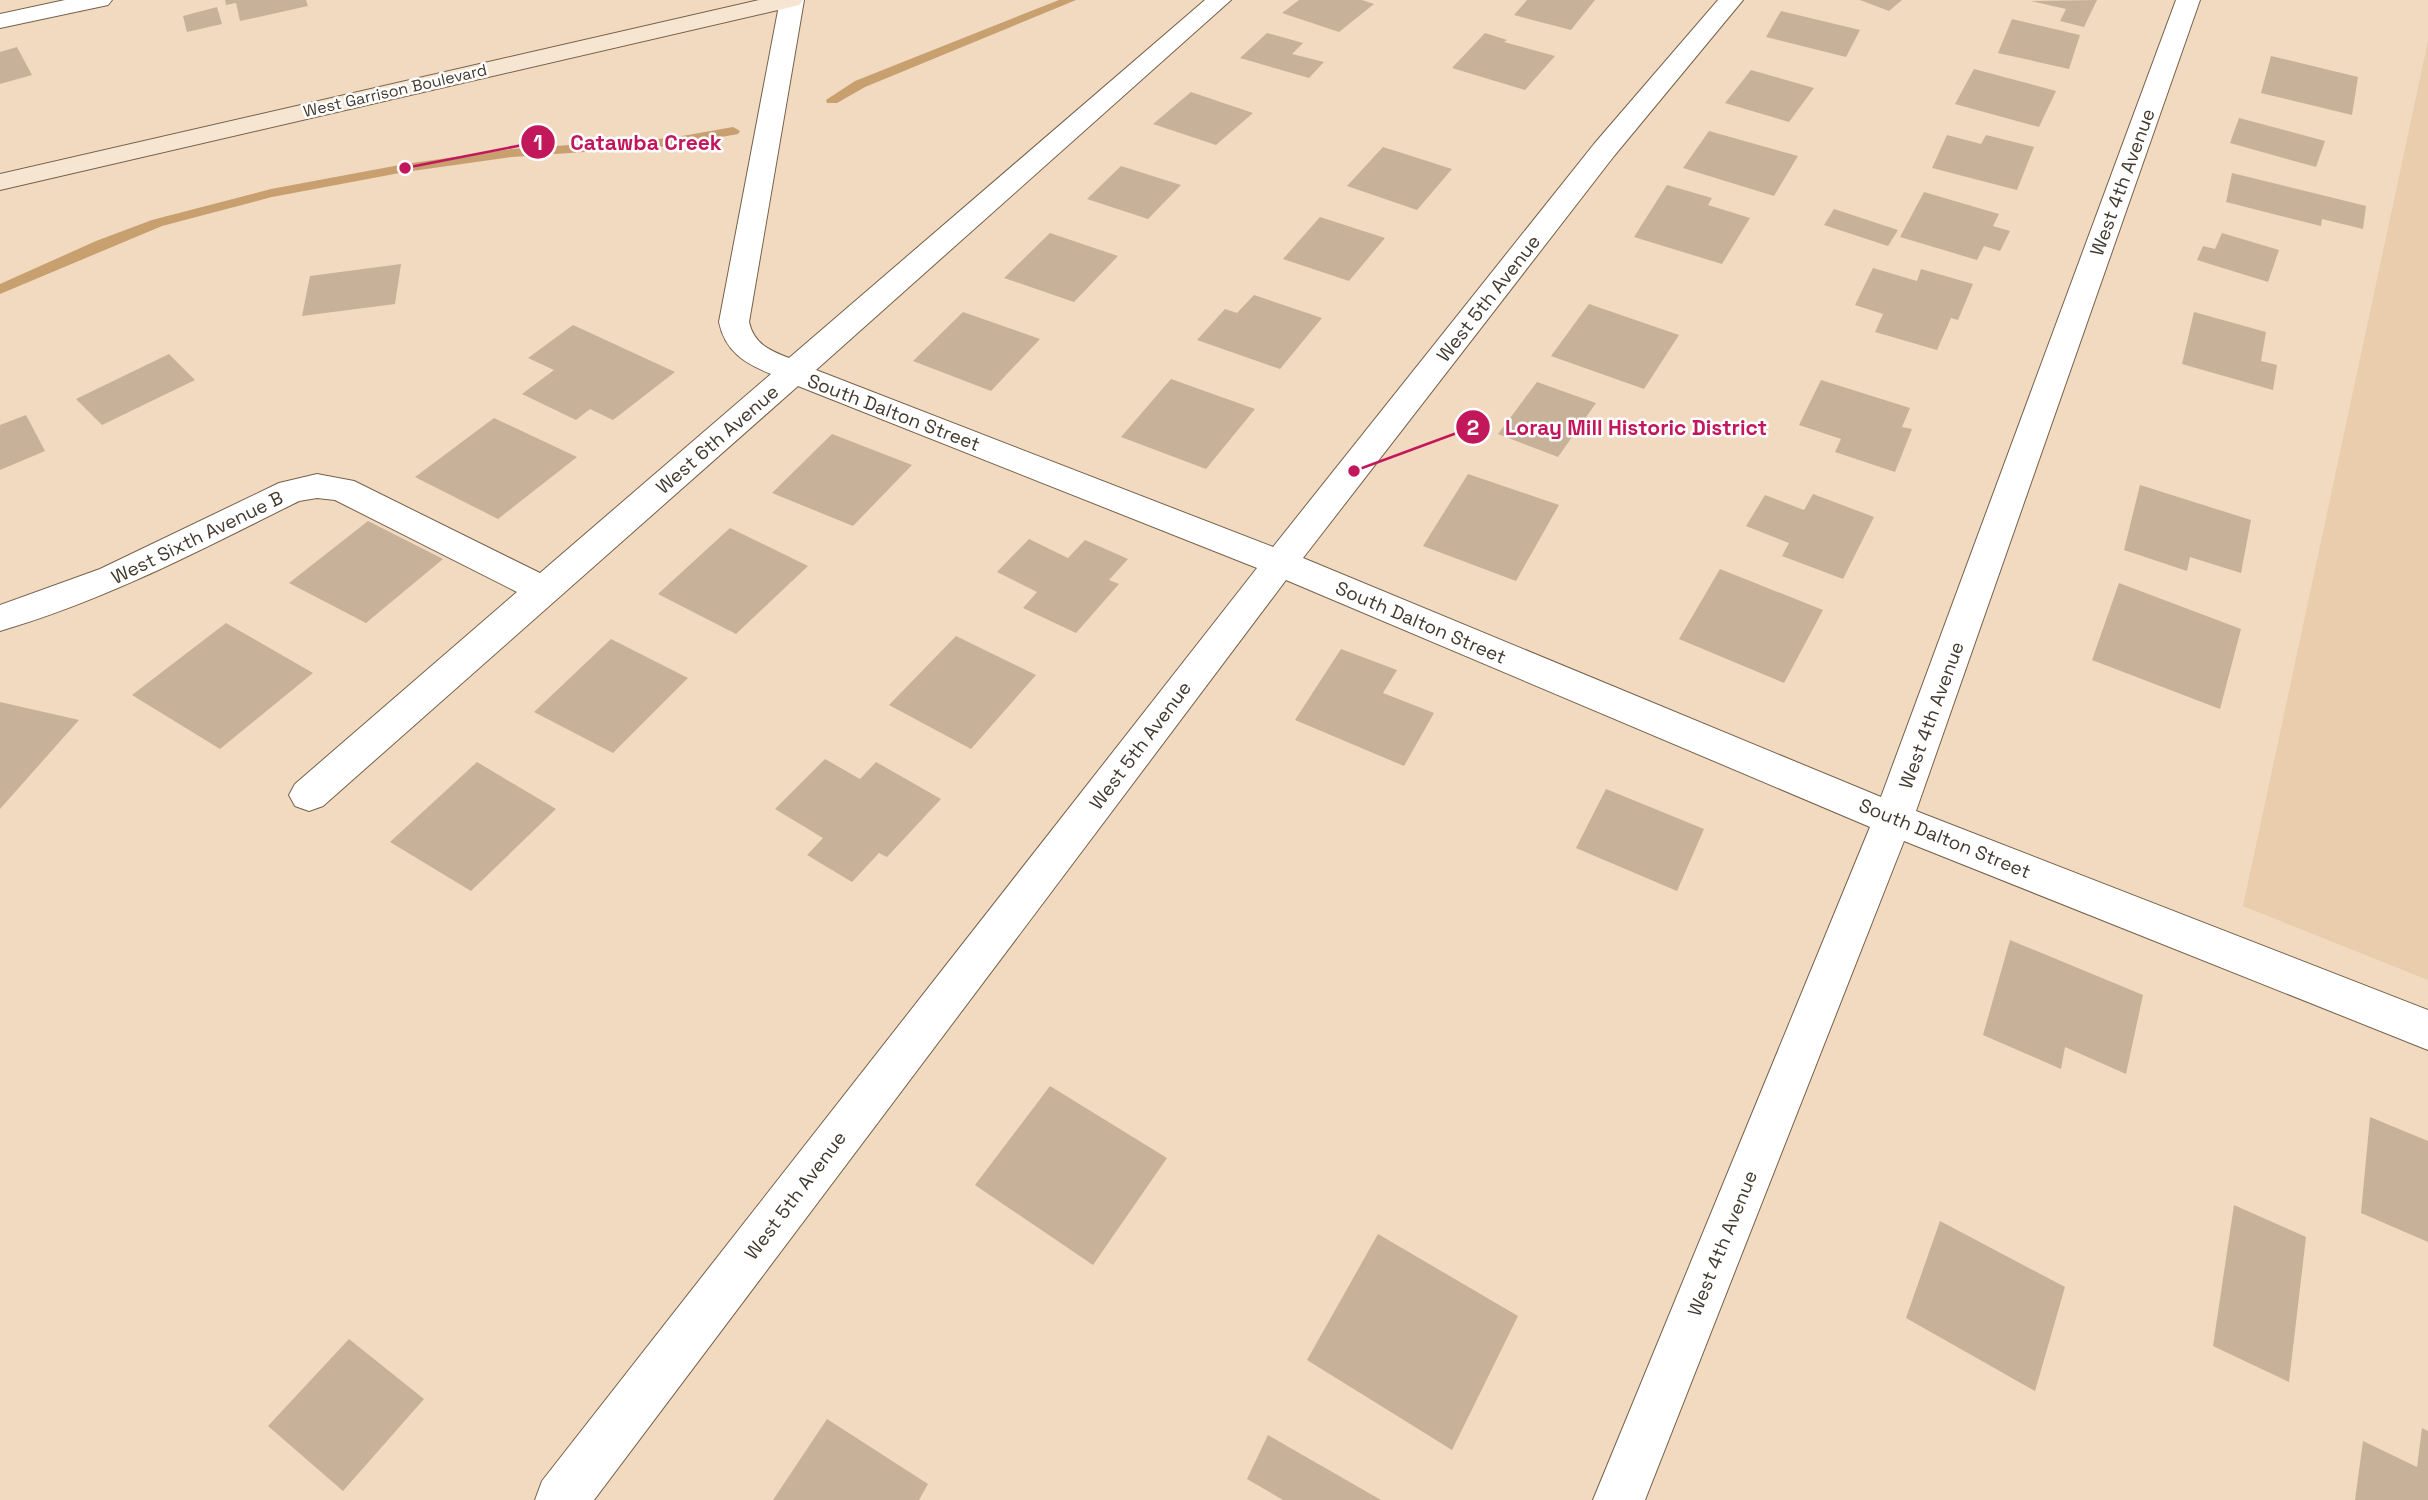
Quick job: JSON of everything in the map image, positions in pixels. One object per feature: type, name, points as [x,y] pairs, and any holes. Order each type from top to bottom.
[{"type":"main road","name":"West Garrison Boulevard","points":[[0,182],[791,0]]},
{"type":"street","points":[[0,21],[100,0]]},
{"type":"street","name":"South Dalton Street","points":[[791,0],[734,322],[736,338],[745,350],[793,372],[1280,563],[1894,818],[2428,1030]]},
{"type":"street","name":"West 6th Avenue","points":[[309,795],[1219,0]]},
{"type":"street","name":"West 5th Avenue","points":[[561,1500],[1280,563],[1604,150],[1731,0]]},
{"type":"street","name":"West 4th Avenue","points":[[1619,1500],[1894,818],[2188,0]]},
{"type":"street","name":"West Sixth Avenue B","points":[[0,618],[47,606],[104,583],[291,491],[317,486],[342,489],[544,590]]},
{"type":"shaded area","points":[[2428,41],[2428,980],[2243,906]]},
{"type":"building","points":[[225,0],[306,0],[308,6],[240,21],[236,3],[226,5]]},
{"type":"building","points":[[1299,0],[1362,0],[1374,4],[1339,32],[1282,13]]},
{"type":"building","points":[[1527,0],[1595,0],[1571,30],[1514,15]]},
{"type":"building","points":[[1860,0],[1902,0],[1889,11]]},
{"type":"building","points":[[2097,0],[2084,27],[2060,21],[2066,9],[2031,1]]},
{"type":"building","points":[[217,7],[222,24],[187,32],[183,16]]},
{"type":"building","points":[[1781,11],[1860,30],[1846,57],[1766,37]]},
{"type":"building","points":[[2012,19],[2080,35],[2069,69],[1998,53]]},
{"type":"building","points":[[1267,33],[1303,43],[1292,54],[1324,62],[1309,78],[1240,58]]},
{"type":"building","points":[[1485,33],[1507,40],[1504,42],[1555,56],[1525,90],[1452,68]]},
{"type":"building","points":[[17,47],[32,75],[0,84],[0,52]]},
{"type":"building","points":[[2271,56],[2358,77],[2352,115],[2261,93]]},
{"type":"building","points":[[1974,69],[2056,91],[2039,127],[1955,104]]},
{"type":"building","points":[[1751,70],[1814,88],[1789,122],[1725,103]]},
{"type":"building","points":[[1191,92],[1253,113],[1216,145],[1153,124]]},
{"type":"building","points":[[2239,118],[2325,141],[2316,167],[2230,143]]},
{"type":"building","points":[[1709,131],[1798,156],[1774,196],[1683,168]]},
{"type":"building","points":[[1947,135],[1981,144],[1986,135],[2034,147],[2017,190],[1932,168]]},
{"type":"building","points":[[1383,147],[1452,169],[1417,210],[1347,186]]},
{"type":"building","points":[[1121,166],[1181,185],[1148,219],[1087,199]]},
{"type":"building","points":[[2232,173],[2366,206],[2363,229],[2322,219],[2321,226],[2226,202]]},
{"type":"building","points":[[1667,185],[1712,198],[1708,205],[1750,218],[1722,264],[1634,237]]},
{"type":"building","points":[[1924,192],[1999,214],[1993,226],[2010,231],[2000,251],[1984,246],[1977,260],[1900,237]]},
{"type":"building","points":[[1834,209],[1898,230],[1888,246],[1824,225]]},
{"type":"building","points":[[1320,217],[1385,238],[1349,281],[1283,259]]},
{"type":"building","points":[[1050,233],[1118,256],[1074,302],[1004,278]]},
{"type":"building","points":[[2222,233],[2279,250],[2268,282],[2197,260],[2203,246],[2215,249]]},
{"type":"building","points":[[401,264],[395,304],[302,316],[310,276]]},
{"type":"building","points":[[1873,268],[1917,281],[1921,269],[1973,284],[1958,320],[1951,318],[1937,350],[1875,332],[1883,314],[1855,305]]},
{"type":"building","points":[[1254,295],[1322,318],[1280,369],[1197,340],[1225,309],[1237,313]]},
{"type":"building","points":[[1589,304],[1679,335],[1644,389],[1551,356]]},
{"type":"building","points":[[963,312],[1040,339],[991,391],[913,361]]},
{"type":"building","points":[[2194,312],[2266,332],[2261,361],[2277,365],[2273,390],[2182,364]]},
{"type":"building","points":[[573,325],[675,372],[613,420],[590,409],[576,420],[522,394],[554,370],[528,358]]},
{"type":"building","points":[[169,354],[195,380],[102,425],[76,399]]},
{"type":"building","points":[[1171,379],[1255,409],[1206,469],[1121,437]]},
{"type":"building","points":[[1821,380],[1910,408],[1902,427],[1912,429],[1895,472],[1835,452],[1841,439],[1799,425]]},
{"type":"building","points":[[1537,382],[1596,403],[1558,457],[1498,434]]},
{"type":"building","points":[[26,415],[45,451],[0,470],[0,425]]},
{"type":"building","points":[[494,418],[577,457],[498,519],[415,477]]},
{"type":"building","points":[[832,434],[912,465],[853,526],[772,493]]},
{"type":"building","points":[[1468,474],[1559,505],[1516,581],[1423,546]]},
{"type":"building","points":[[2140,485],[2251,520],[2241,573],[2190,557],[2187,571],[2124,550]]},
{"type":"building","points":[[1813,494],[1874,517],[1843,579],[1782,556],[1789,543],[1746,526],[1765,495],[1804,510]]},
{"type":"building","points":[[368,521],[443,559],[366,623],[289,583]]},
{"type":"building","points":[[730,528],[808,566],[736,634],[658,594]]},
{"type":"building","points":[[1029,539],[1068,558],[1085,540],[1128,559],[1109,580],[1119,584],[1076,633],[1023,608],[1037,592],[997,572]]},
{"type":"building","points":[[1720,569],[1823,610],[1784,683],[1679,639]]},
{"type":"building","points":[[2119,583],[2241,629],[2220,709],[2092,660]]},
{"type":"building","points":[[226,623],[313,673],[220,749],[132,695]]},
{"type":"building","points":[[956,636],[1036,675],[971,749],[889,705]]},
{"type":"building","points":[[611,639],[688,678],[613,753],[534,712]]},
{"type":"building","points":[[1341,649],[1397,670],[1383,693],[1434,713],[1404,766],[1295,720]]},
{"type":"building","points":[[0,702],[79,720],[0,809]]},
{"type":"building","points":[[825,759],[860,779],[876,762],[941,799],[887,857],[879,853],[852,882],[807,855],[823,838],[775,809]]},
{"type":"building","points":[[477,762],[556,809],[471,891],[390,842]]},
{"type":"building","points":[[1606,789],[1704,829],[1677,891],[1576,848]]},
{"type":"building","points":[[2010,940],[2143,995],[2126,1074],[2065,1047],[2061,1069],[1983,1035]]},
{"type":"building","points":[[1050,1086],[1167,1158],[1093,1265],[975,1185]]},
{"type":"building","points":[[2370,1117],[2428,1141],[2428,1242],[2361,1213]]},
{"type":"building","points":[[2234,1205],[2306,1237],[2289,1382],[2213,1346]]},
{"type":"building","points":[[1940,1221],[2065,1287],[2035,1391],[1906,1318]]},
{"type":"building","points":[[1378,1234],[1518,1316],[1452,1450],[1307,1360]]},
{"type":"building","points":[[349,1339],[424,1399],[343,1491],[268,1426]]},
{"type":"building","points":[[827,1419],[928,1484],[919,1500],[773,1500]]},
{"type":"building","points":[[2422,1428],[2428,1431],[2428,1500],[2355,1500],[2363,1441],[2417,1467]]},
{"type":"building","points":[[1268,1435],[1381,1500],[1283,1500],[1247,1479]]},
{"type":"waterway","points":[[832,100],[860,84],[1070,0]]},
{"type":"waterway","points":[[0,289],[101,244],[157,223],[271,193],[405,168],[512,153],[671,142],[733,131]]},
{"type":"place","name":"Catawba Creek","points":[[405,168]]},
{"type":"place","name":"Loray Mill Historic District","points":[[1354,471]]}]
